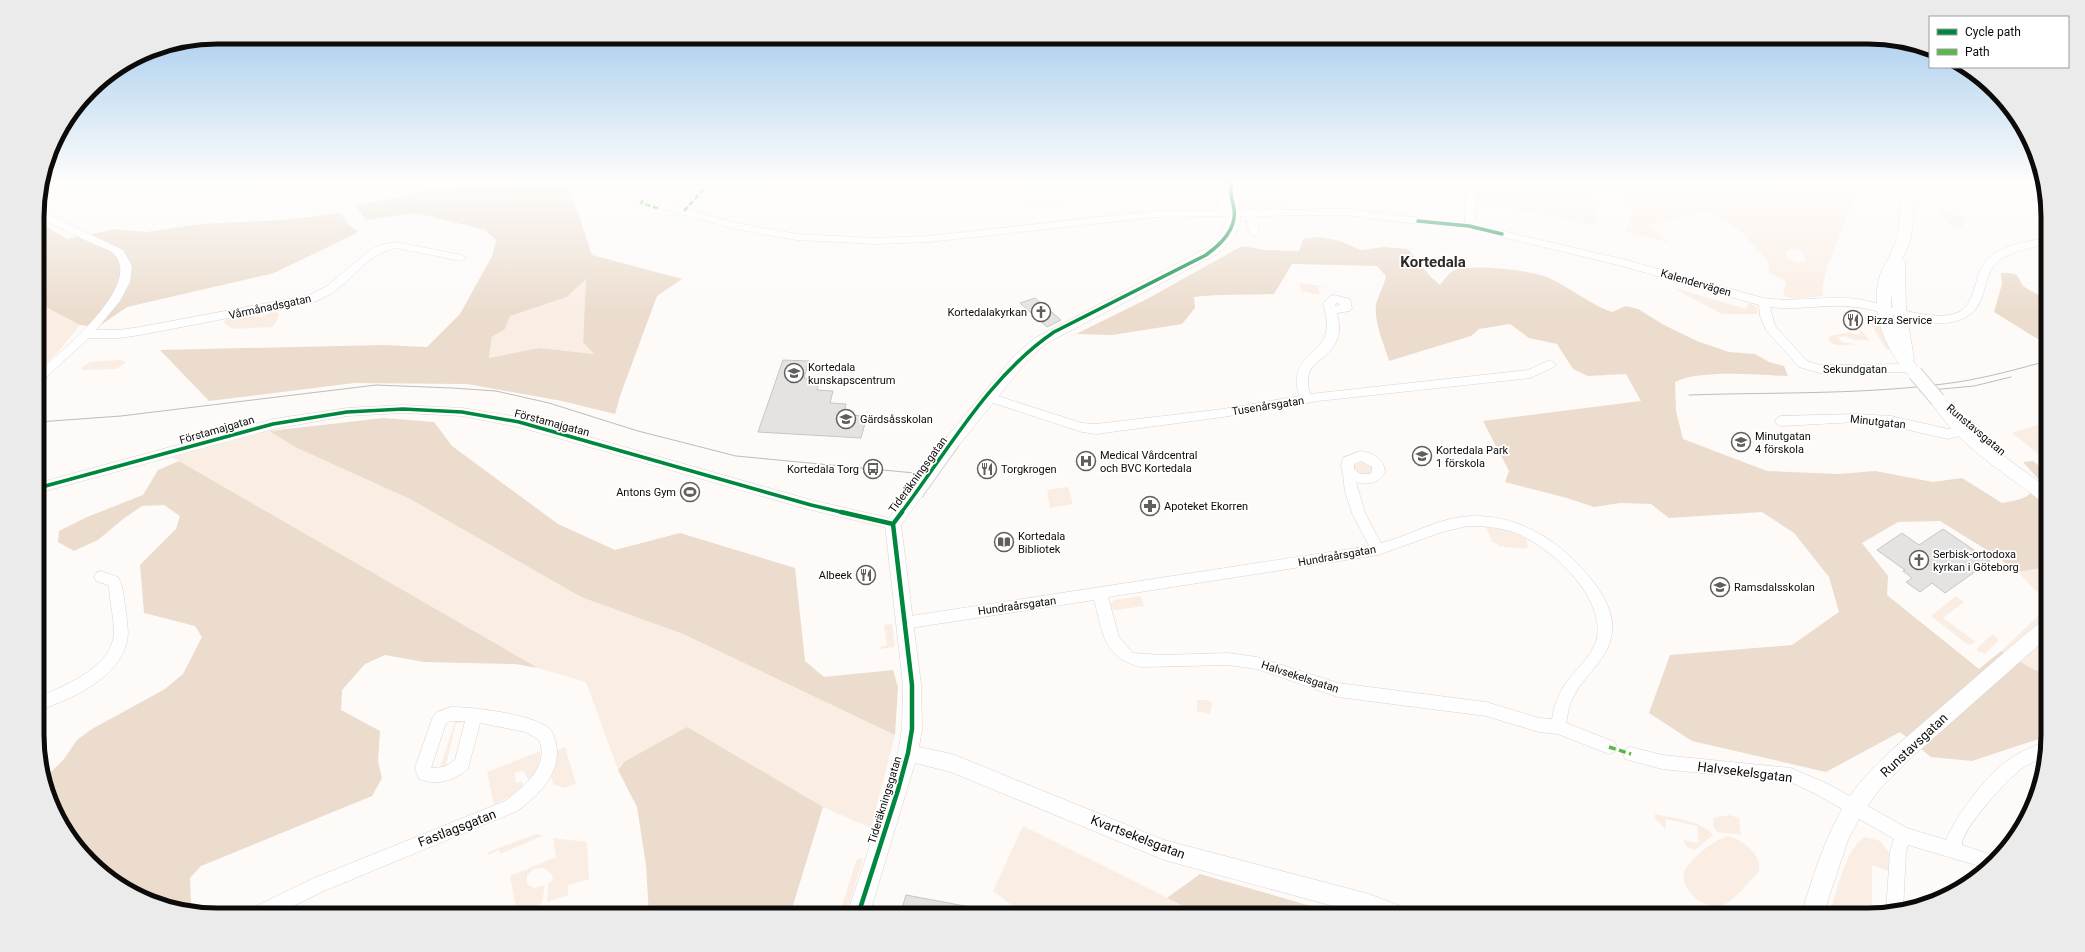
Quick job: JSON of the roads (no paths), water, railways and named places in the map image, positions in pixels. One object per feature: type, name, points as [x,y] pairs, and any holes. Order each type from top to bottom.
[{"type":"street","points":[[44,372],[98,322],[122,288],[128,271],[125,258],[118,252],[65,225]]},
{"type":"street","points":[[733,225],[797,237],[870,240],[929,239],[1052,225]]},
{"type":"street","name":"Tideräkningsgatan","points":[[860,908],[898,790],[908,753],[913,707],[894,524],[953,441],[1021,358],[1040,342],[1206,254],[1217,247],[1234,225]]},
{"type":"street","points":[[1253,225],[1254,233]]},
{"type":"street","name":"Runstavsgatan","points":[[1907,225],[1897,256],[1890,264],[1884,292],[1892,311],[1888,330],[1896,349],[1938,400],[1944,411],[1969,429],[2041,491]]},
{"type":"street","name":"Kalendervägen","points":[[1502,234],[1596,255],[1764,303],[1844,302],[1941,318],[1954,318],[1967,313],[1974,305],[1991,262],[2029,243],[2041,242]]},
{"type":"street","name":"Vårmånadsgatan","points":[[86,334],[119,334],[140,331],[313,298],[331,289],[374,252],[384,247],[396,245],[461,258]]},
{"type":"street","name":"Sekundgatan","points":[[1764,303],[1766,316],[1770,327],[1803,364],[1820,369],[1911,368]]},
{"type":"street","points":[[1306,400],[1301,388],[1300,374],[1307,364],[1325,349],[1334,336],[1335,325],[1331,310]]},
{"type":"street","name":"Tusenårsgatan","points":[[988,397],[1082,427],[1096,429],[1223,413],[1306,400],[1530,374],[1550,364]]},
{"type":"street","name":"Förstamajgatan","points":[[44,486],[273,424],[348,412],[403,409],[462,412],[519,422],[775,496],[894,524]]},
{"type":"street","name":"Minutgatan","points":[[1781,421],[1857,418],[1891,421],[1948,434],[1969,429]]},
{"type":"street","points":[[1350,473],[1348,479],[1360,514],[1378,550]]},
{"type":"street","name":"Hundraårsgatan","points":[[904,623],[1378,550],[1450,524],[1480,521],[1506,524],[1531,533],[1560,553],[1583,578],[1596,598],[1604,615],[1606,630],[1599,654],[1565,696],[1558,727]]},
{"type":"street","points":[[44,701],[69,690],[94,675],[109,662],[117,650],[120,640],[116,588],[113,580],[101,577]]},
{"type":"street","name":"Halvsekelsgatan","points":[[1100,594],[1112,640],[1129,658],[1141,661],[1228,659],[1247,661],[1276,668],[1310,682],[1338,690],[1469,706],[1539,725],[1558,727],[1584,739],[1609,747]]},
{"type":"street","name":"Runstavsgatan","points":[[1814,908],[1826,869],[1855,807],[1891,763],[2022,646],[2041,631]]},
{"type":"street","name":"Fastlagsgatan","points":[[270,908],[324,882],[511,806],[533,789],[542,777],[548,761],[548,742],[546,736],[539,730],[525,724],[474,717]]},
{"type":"street","points":[[1954,851],[1953,842],[1960,825],[1995,782],[2017,763],[2041,751]]},
{"type":"street","name":"Kvartsekelsgatan","points":[[908,753],[952,763],[1164,850],[1377,908]]},
{"type":"street","name":"Halvsekelsgatan","points":[[1631,754],[1662,762],[1791,776],[1822,789],[1903,835],[1987,860]]},
{"type":"street","points":[[1894,906],[1898,852],[1903,835]]},
{"type":"tram line","points":[[1689,395],[1858,391],[1925,386],[1981,378],[2041,363]]},
{"type":"tram line","points":[[1920,391],[1974,386],[2011,377]]},
{"type":"tram line","points":[[44,422],[121,416],[376,385],[452,388],[496,391],[549,403],[638,431],[736,456],[925,474]]},
{"type":"place","name":"Kortedalakyrkan","points":[[1041,312]]},
{"type":"place","name":"Pizza Service","points":[[1853,320]]},
{"type":"place","name":"Kortedala kunskapscentrum","points":[[794,373]]},
{"type":"place","name":"Gärdsåsskolan","points":[[846,419]]},
{"type":"place","name":"Minutgatan 4 förskola","points":[[1741,442]]},
{"type":"place","name":"Kortedala Park 1 förskola","points":[[1422,456]]},
{"type":"place","name":"Medical Vårdcentral och BVC Kortedala","points":[[1086,461]]},
{"type":"place","name":"Kortedala Torg","points":[[873,469]]},
{"type":"place","name":"Torgkrogen","points":[[987,469]]},
{"type":"place","name":"Antons Gym","points":[[690,492]]},
{"type":"place","name":"Apoteket Ekorren","points":[[1150,506]]},
{"type":"place","name":"Kortedala Bibliotek","points":[[1004,542]]},
{"type":"place","name":"Serbisk-ortodoxa kyrkan i Göteborg","points":[[1919,560]]},
{"type":"place","name":"Albeek","points":[[866,575]]},
{"type":"place","name":"Ramsdalsskolan","points":[[1720,587]]},
{"type":"district","name":"Kortedala","points":[[1433,262]]}]
